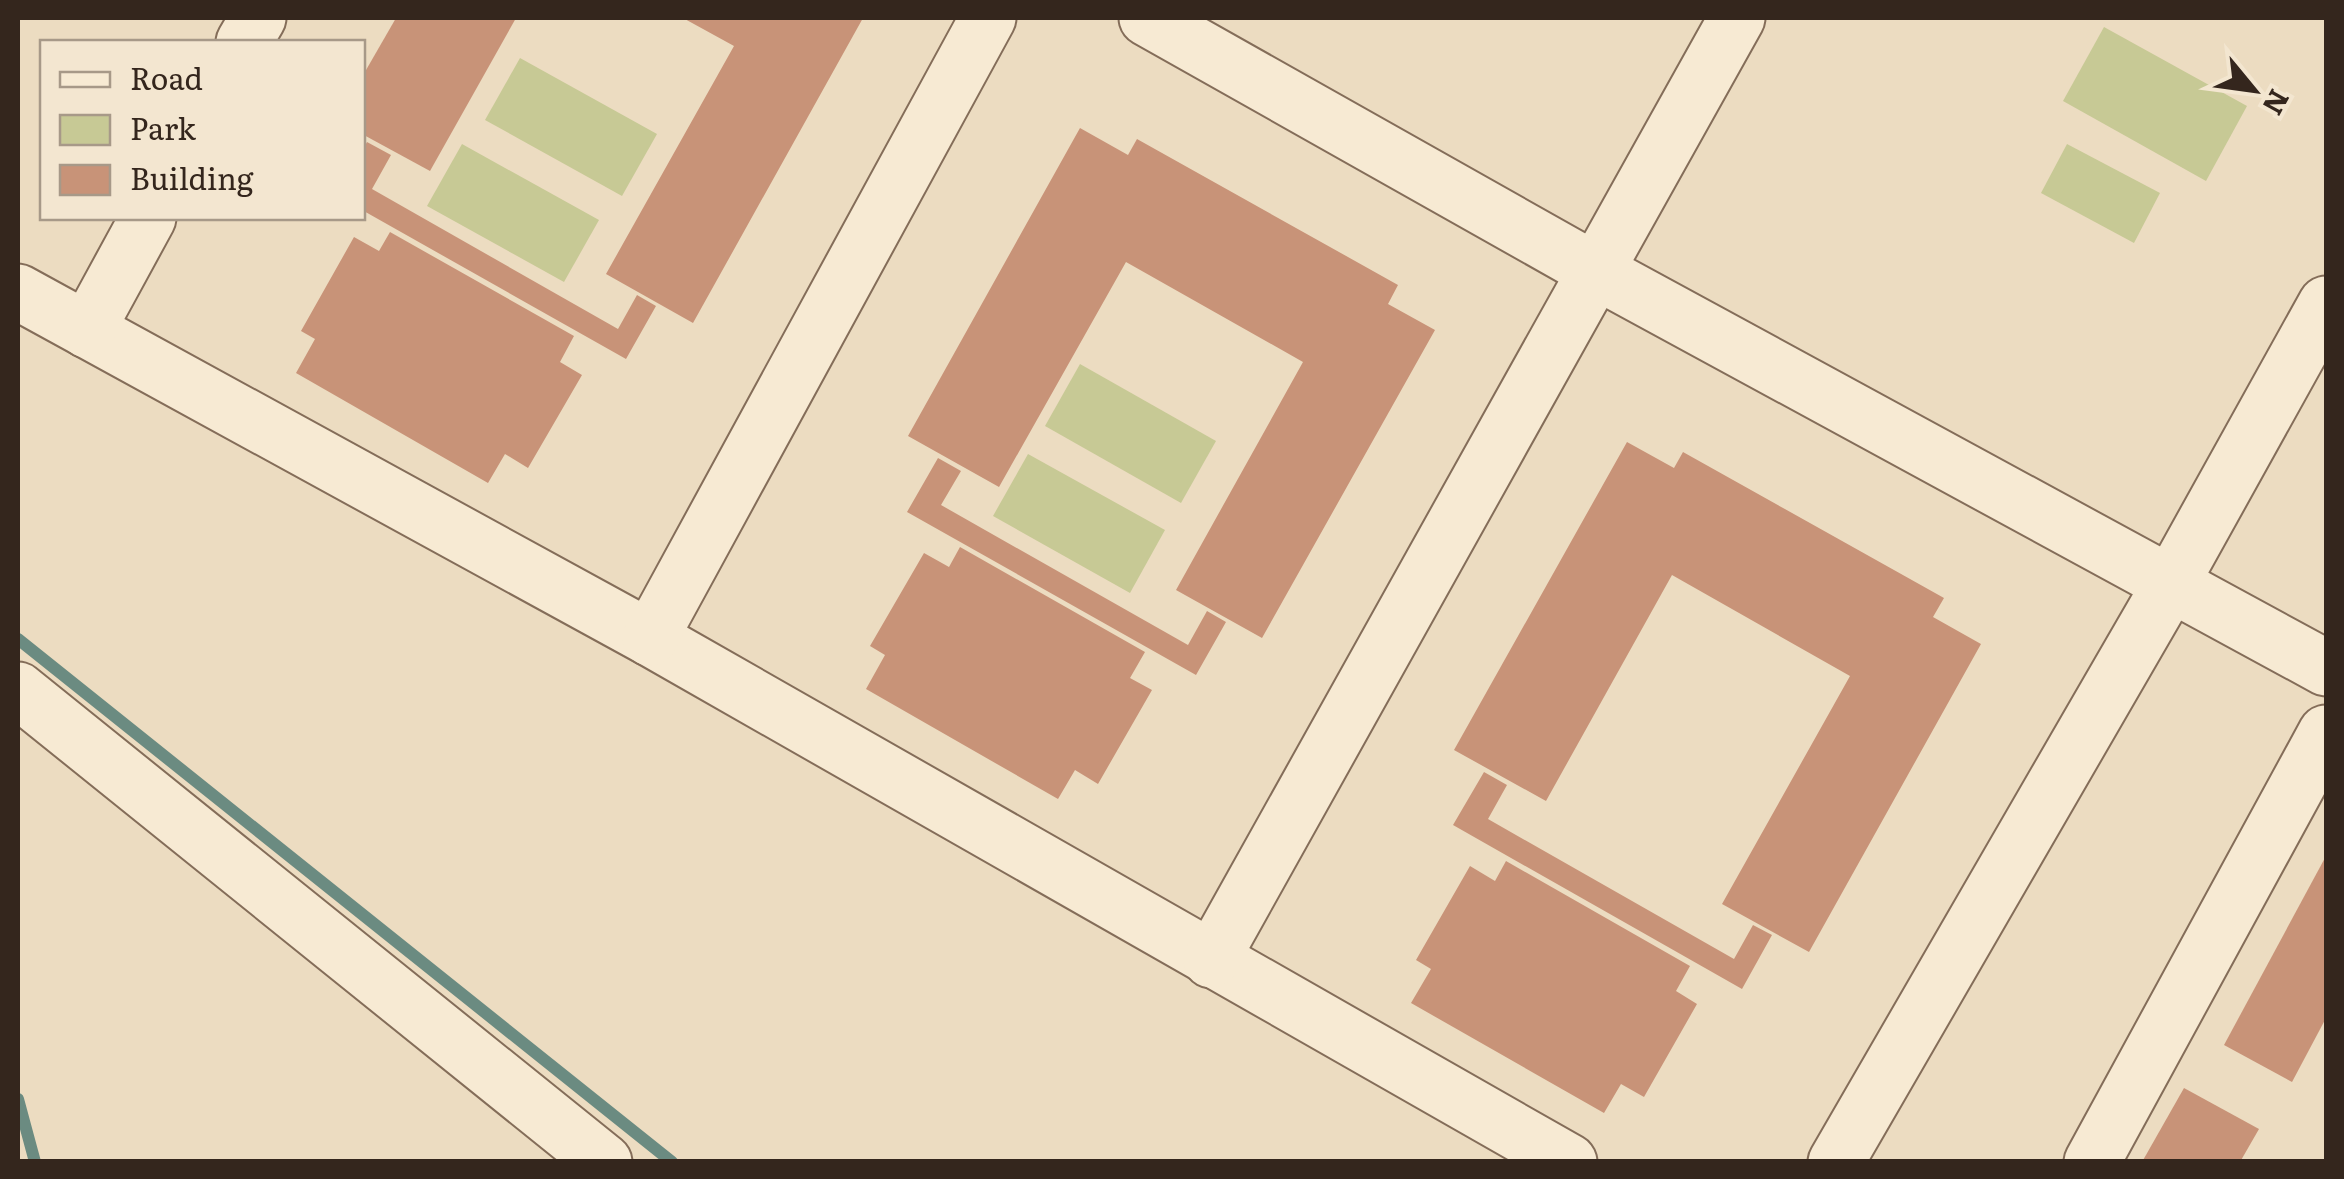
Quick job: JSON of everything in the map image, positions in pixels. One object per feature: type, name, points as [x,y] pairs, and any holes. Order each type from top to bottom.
[{"type":"street","points":[[245,40],[258,18]]},
{"type":"street","points":[[650,638],[988,18]]},
{"type":"street","points":[[1147,18],[1594,270],[2326,668]]},
{"type":"street","points":[[1211,960],[1737,18]]},
{"type":"street","points":[[87,330],[147,220]]},
{"type":"street","points":[[18,292],[650,638],[1570,1162]]},
{"type":"street","points":[[1836,1162],[2170,584],[2326,304]]},
{"type":"street","points":[[18,690],[604,1162]]},
{"type":"street","points":[[2092,1162],[2326,733]]},
{"type":"green space","points":[[2104,27],[2247,106],[2206,181],[2063,101]]},
{"type":"green space","points":[[520,58],[657,134],[622,196],[485,120]]},
{"type":"green space","points":[[462,144],[599,220],[564,282],[427,206]]},
{"type":"green space","points":[[2067,144],[2160,193],[2134,243],[2041,193]]},
{"type":"green space","points":[[1080,364],[1216,441],[1181,503],[1045,426]]},
{"type":"green space","points":[[1028,454],[1165,530],[1130,593],[993,516]]},
{"type":"building","points":[[396,18],[516,18],[430,171],[365,136],[365,72]]},
{"type":"building","points":[[683,18],[863,18],[693,323],[606,274],[734,46]]},
{"type":"building","points":[[1080,128],[1128,155],[1137,139],[1398,285],[1388,304],[1435,330],[1262,638],[1176,590],[1303,362],[1126,262],[999,487],[908,436]]},
{"type":"building","points":[[367,142],[391,155],[372,189],[618,329],[637,295],[656,306],[626,359],[365,212]]},
{"type":"building","points":[[390,232],[574,336],[560,362],[582,375],[528,468],[505,454],[488,483],[296,373],[315,339],[301,331],[354,237],[379,251]]},
{"type":"building","points":[[1627,442],[1674,468],[1683,452],[1944,598],[1933,617],[1981,644],[1809,952],[1722,904],[1850,676],[1672,575],[1546,801],[1454,750]]},
{"type":"building","points":[[938,458],[961,471],[941,505],[1188,645],[1207,611],[1226,622],[1196,675],[907,512]]},
{"type":"building","points":[[960,547],[1145,652],[1130,678],[1152,690],[1098,784],[1075,770],[1058,799],[866,689],[885,655],[870,646],[924,553],[949,567]]},
{"type":"building","points":[[1484,772],[1507,785],[1488,819],[1734,959],[1753,925],[1772,935],[1742,989],[1453,825]]},
{"type":"building","points":[[2326,856],[2326,1018],[2292,1082],[2224,1045]]},
{"type":"building","points":[[1506,861],[1690,966],[1676,991],[1697,1004],[1644,1097],[1621,1084],[1604,1113],[1411,1003],[1431,969],[1416,960],[1470,866],[1495,881]]},
{"type":"building","points":[[2184,1088],[2259,1129],[2240,1162],[2142,1162]]},
{"type":"waterway","points":[[18,639],[672,1162]]},
{"type":"waterway","points":[[18,1099],[35,1162]]}]
